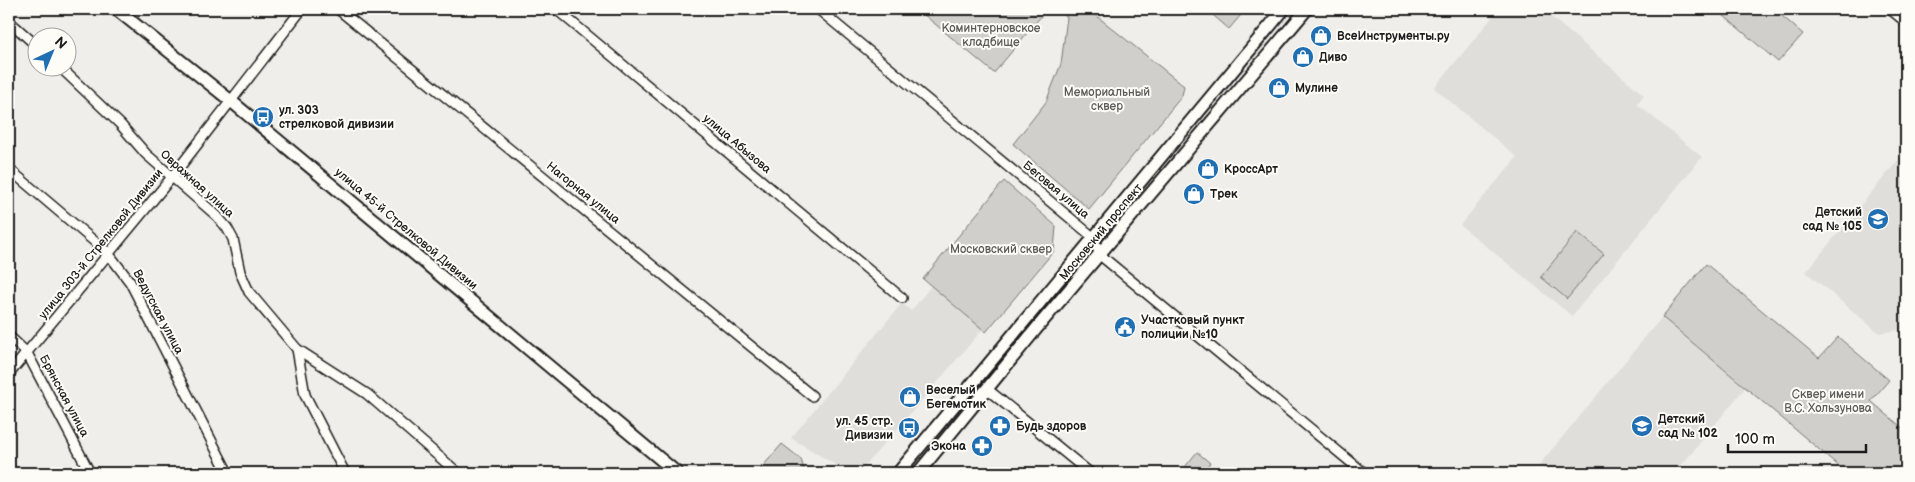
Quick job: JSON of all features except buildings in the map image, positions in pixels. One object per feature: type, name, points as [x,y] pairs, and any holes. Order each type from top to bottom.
[{"type":"main road","name":"улица 45-й Стрелковой Дивизии","points":[[116,9],[231,101],[677,473]]},
{"type":"main road","name":"Московский проспект","points":[[898,473],[1284,9]]},
{"type":"main road","name":"Московский проспект","points":[[918,473],[1307,9]]},
{"type":"street","name":"улица 303-й Стрелковой Дивизии","points":[[9,374],[172,177],[302,9]]},
{"type":"street","name":"Нагорная улица","points":[[338,9],[812,396]]},
{"type":"street","name":"улица Абызова","points":[[556,9],[902,298]]},
{"type":"street","name":"Беговая улица","points":[[818,9],[1093,237],[1100,255],[1364,473]]},
{"type":"street","points":[[1896,11],[1906,22]]},
{"type":"street","points":[[9,21],[28,38]]},
{"type":"street","name":"Овражная улица","points":[[71,78],[113,118],[146,154],[217,216],[227,228],[233,239],[240,272],[249,292],[297,350],[305,395],[346,473]]},
{"type":"street","name":"Ведугская улица","points":[[9,169],[108,253],[130,282],[228,473]]},
{"type":"street","name":"Брянская улица","points":[[9,336],[27,353],[90,473]]},
{"type":"street","points":[[297,350],[367,394],[458,473]]},
{"type":"street","points":[[987,389],[1090,473]]},
{"type":"shaded area","points":[[1499,9],[1542,9],[1644,95],[1637,104],[1702,157],[1572,316],[1460,225],[1517,157],[1434,88]]},
{"type":"shaded area","name":"Детский сад № 105","points":[[1898,160],[1906,167],[1906,329],[1879,333],[1806,272]]},
{"type":"shaded area","points":[[931,286],[983,329],[859,473],[849,473],[791,438],[902,303],[911,311]]},
{"type":"shaded area","name":"Детский сад № 102","points":[[1662,317],[1745,388],[1675,473],[1549,473],[1539,465]]},
{"type":"green space","name":"Коминтерновское кладбище","points":[[917,9],[1047,9],[994,73]]},
{"type":"green space","name":"Мемориальный сквер","points":[[1056,9],[1088,9],[1184,86],[1182,96],[1089,209],[1013,144],[1046,102],[1061,64],[1067,17]]},
{"type":"green space","points":[[1206,9],[1246,9],[1229,29]]},
{"type":"green space","points":[[1716,9],[1774,9],[1803,34],[1778,62]]},
{"type":"green space","name":"Московский сквер","points":[[1004,181],[1056,226],[1054,251],[986,332],[923,279]]},
{"type":"green space","points":[[1577,232],[1604,254],[1567,299],[1541,277]]},
{"type":"green space","name":"Сквер имени В.С. Хользунова","points":[[1706,264],[1819,358],[1838,337],[1889,380],[1871,401],[1906,431],[1906,473],[1847,473],[1662,317]]},
{"type":"green space","points":[[782,444],[801,459],[805,473],[757,473]]},
{"type":"green space","points":[[1197,452],[1210,463],[1201,473],[1181,472]]},
{"type":"place","name":"ВсеИнструменты.ру","points":[[1321,36]]},
{"type":"place","name":"Диво","points":[[1303,57]]},
{"type":"place","name":"Мулине","points":[[1279,88]]},
{"type":"place","name":"ул. 303 стрелковой дивизии","points":[[263,117]]},
{"type":"place","name":"КроссАрт","points":[[1208,169]]},
{"type":"place","name":"Трек","points":[[1194,194]]},
{"type":"place","name":"Детский сад № 105","points":[[1878,219]]},
{"type":"place","name":"Участковый пункт полиции №10","points":[[1125,327]]},
{"type":"place","name":"Веселый Бегемотик","points":[[910,397]]},
{"type":"place","name":"Будь здоров","points":[[1000,426]]},
{"type":"place","name":"Детский сад № 102","points":[[1642,426]]},
{"type":"place","name":"ул. 45 стр. Дивизии","points":[[909,428]]},
{"type":"place","name":"Экона","points":[[982,446]]}]
